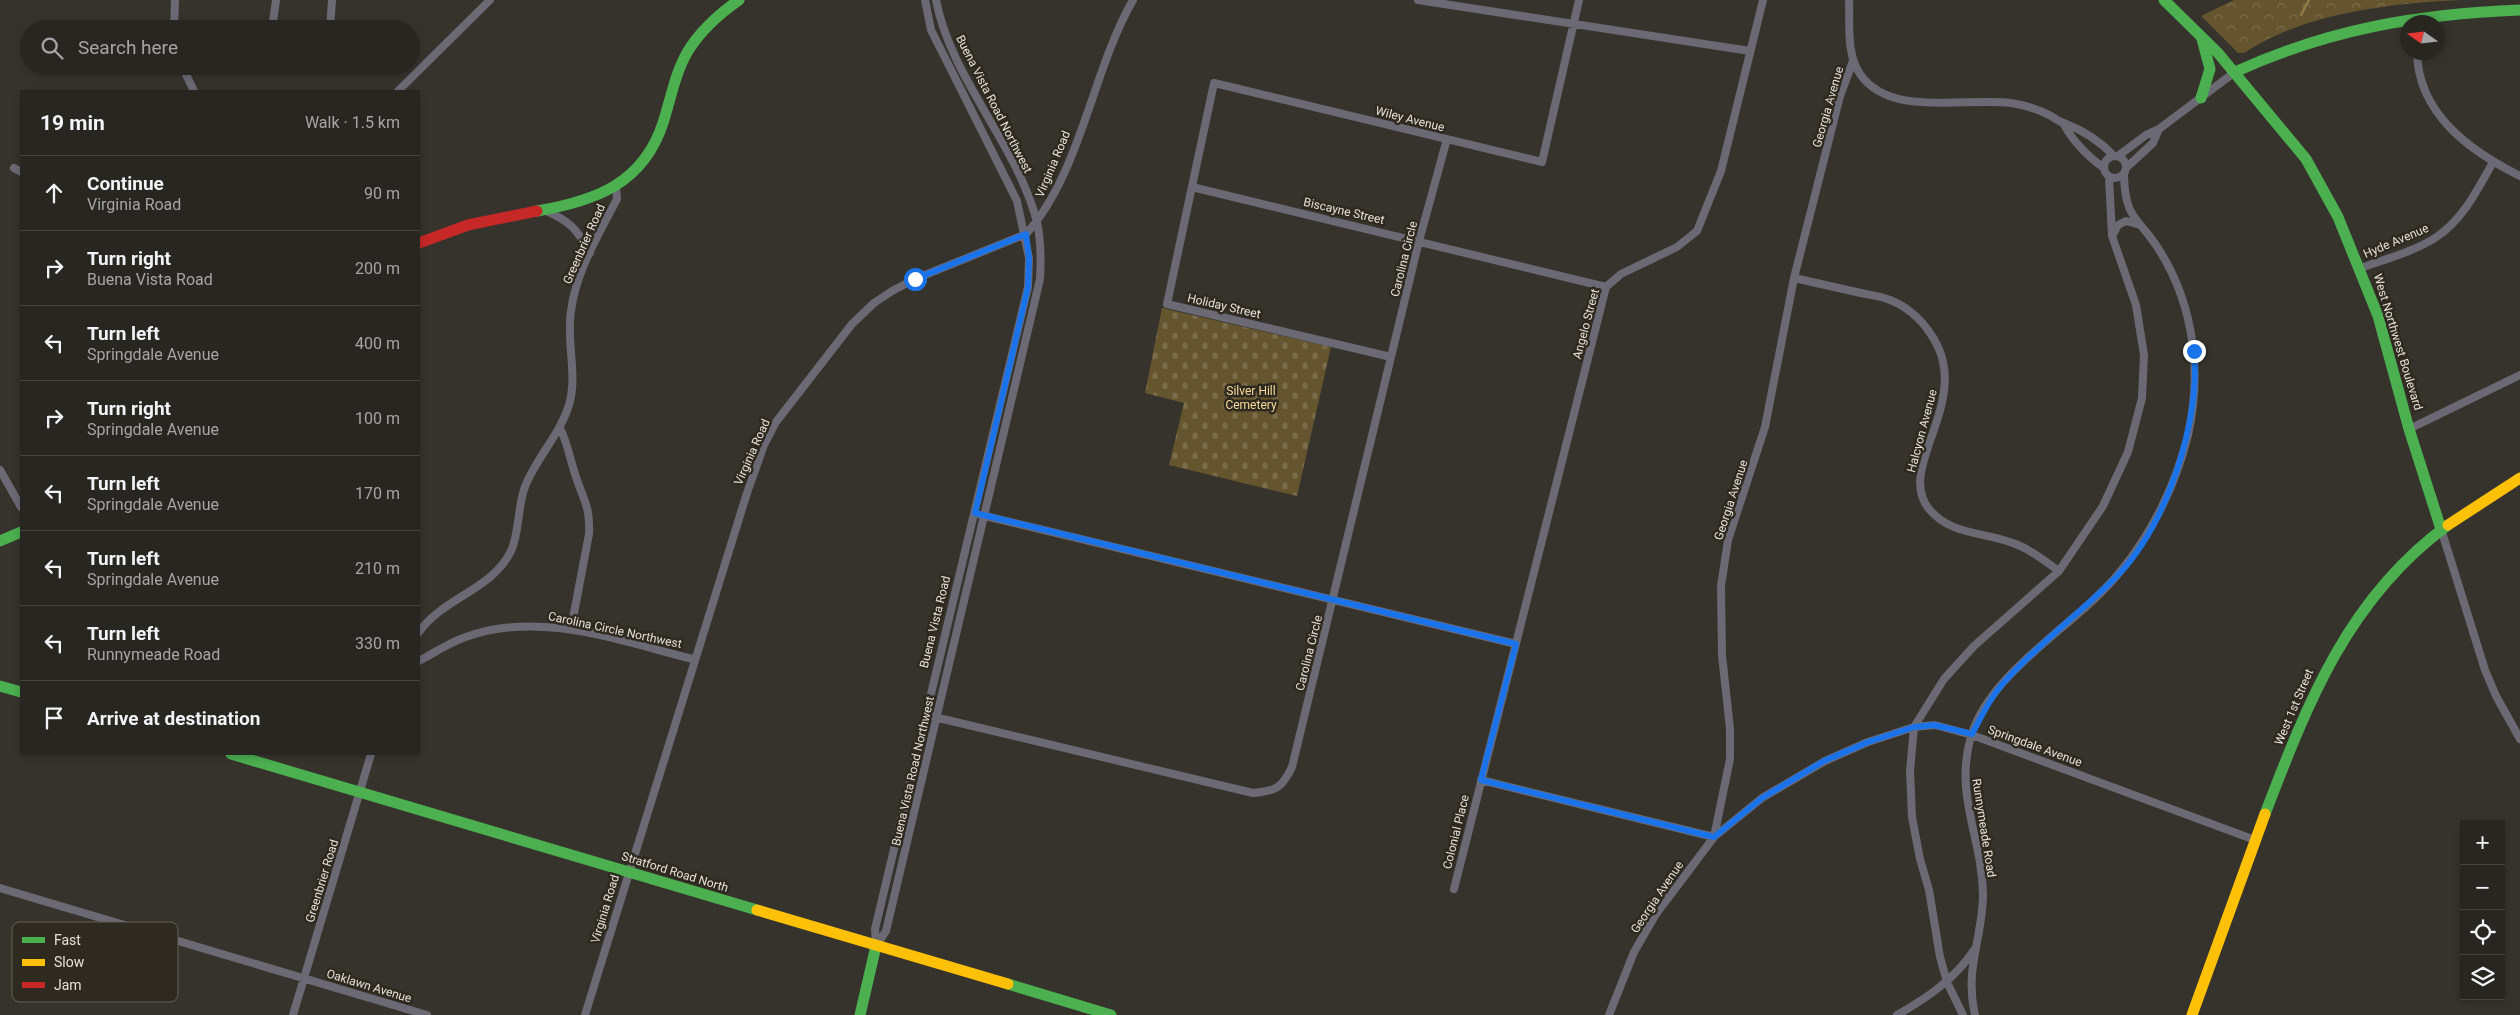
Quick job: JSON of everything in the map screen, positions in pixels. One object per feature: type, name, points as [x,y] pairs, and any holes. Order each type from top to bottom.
[{"type":"main road","points":[[420,242],[459,227],[592,199],[616,186],[638,167],[653,147],[668,108],[677,74],[698,35],[715,16],[739,0]]},
{"type":"main road","name":"West Northwest Boulevard","points":[[2164,0],[2235,72],[2306,158],[2338,217],[2361,268],[2378,316],[2409,429],[2441,529]]},
{"type":"main road","points":[[2445,17],[2520,10]]},
{"type":"main road","points":[[2235,72],[2283,49],[2308,41],[2372,24],[2400,21]]},
{"type":"main road","points":[[2201,98],[2210,69],[2202,37]]},
{"type":"main road","name":"West 1st Street","points":[[2192,1015],[2255,840],[2318,683],[2358,617],[2379,590],[2441,529],[2472,506],[2520,478]]},
{"type":"main road","points":[[0,541],[20,532]]},
{"type":"main road","points":[[0,686],[20,692]]},
{"type":"main road","name":"Stratford Road North","points":[[234,755],[1096,1013],[1111,1015]]},
{"type":"main road","name":"Buena Vista Road","points":[[860,1015],[876,946]]},
{"type":"street","points":[[174,20],[175,0]]},
{"type":"street","points":[[273,20],[276,0]]},
{"type":"street","points":[[331,20],[332,0]]},
{"type":"street","points":[[420,69],[490,0]]},
{"type":"street","name":"Buena Vista Road Northwest","points":[[924,0],[932,30],[1018,202],[1026,234]]},
{"type":"street","name":"Buena Vista Road Northwest","points":[[876,946],[886,931],[1038,294],[1041,258],[1037,222],[1020,181],[953,49],[940,20],[936,0]]},
{"type":"street","name":"Virginia Road","points":[[585,1015],[694,659],[758,463],[776,422],[791,400],[852,324],[874,303],[915,279],[1026,234],[1037,222],[1060,182],[1119,30],[1133,0]]},
{"type":"street","points":[[1418,0],[1573,22],[1750,51]]},
{"type":"street","name":"Wiley Avenue","points":[[1192,187],[1214,83],[1542,162],[1578,0]]},
{"type":"street","name":"Angelo Street","points":[[1516,644],[1606,287],[1621,274],[1677,247],[1697,231],[1721,171],[1763,0]]},
{"type":"street","points":[[1849,0],[1850,44],[1853,61],[1859,74],[1870,86],[1895,99],[1916,102],[2013,103],[2043,112],[2063,123],[2074,126],[2124,160],[2125,171]]},
{"type":"street","points":[[2417,60],[2418,72],[2423,90],[2438,115],[2460,138],[2493,162],[2520,176]]},
{"type":"street","name":"Georgia Avenue","points":[[1608,1015],[1634,952],[1656,914],[1714,837],[1730,758],[1722,655],[1721,586],[1728,540],[1765,428],[1794,278],[1840,96],[1853,61]]},
{"type":"street","points":[[2104,168],[2108,158],[2116,156],[2146,135],[2159,130],[2235,72]]},
{"type":"street","points":[[186,75],[194,90]]},
{"type":"street","points":[[399,90],[414,75]]},
{"type":"street","points":[[1963,1015],[1947,982],[1940,957],[1929,890],[1920,858],[1912,817],[1910,770],[1914,727],[1944,679],[1974,646],[2059,571],[2090,528],[2118,475],[2135,427],[2142,398],[2144,377],[2142,334],[2131,288],[2112,236],[2109,177],[2104,168],[2094,161],[2068,133],[2063,123]]},
{"type":"street","points":[[2109,177],[2119,178],[2153,143],[2159,130]]},
{"type":"street","name":"Carolina Circle","points":[[926,716],[1215,786],[1253,793],[1271,791],[1284,783],[1292,767],[1419,241],[1447,139]]},
{"type":"street","name":"Hyde Avenue","points":[[2361,268],[2403,253],[2435,238],[2467,206],[2493,162]]},
{"type":"street","name":"Runnymeade Road","points":[[1975,1015],[1970,980],[1983,896],[1981,873],[1964,777],[1972,734],[1987,705],[2006,680],[2119,574],[2155,519],[2180,460],[2193,410],[2196,385],[2194,351],[2178,289],[2162,254],[2128,210],[2125,197],[2125,171]]},
{"type":"street","name":"Greenbrier Road","points":[[420,631],[441,610],[487,582],[512,550],[518,510],[526,484],[560,428],[573,387],[569,335],[576,284],[617,199],[616,186]]},
{"type":"street","name":"Biscayne Street","points":[[1192,187],[1606,287]]},
{"type":"street","name":"Holiday Street","points":[[1192,187],[1167,304],[1392,358]]},
{"type":"street","points":[[544,210],[565,219],[578,232],[590,253]]},
{"type":"street","points":[[2112,236],[2118,224],[2126,221],[2140,225]]},
{"type":"street","name":"Buena Vista Road","points":[[876,946],[875,929],[1028,287],[1029,258],[1026,234]]},
{"type":"street","name":"Halcyon Avenue","points":[[1794,278],[1890,300],[1909,310],[1925,325],[1939,346],[1944,367],[1946,389],[1942,410],[1920,470],[1920,492],[1928,508],[1947,525],[1967,533],[2017,544],[2035,553],[2059,571]]},
{"type":"street","points":[[2409,429],[2520,374]]},
{"type":"street","points":[[560,428],[567,442],[576,477],[587,504],[589,519],[589,534],[571,630]]},
{"type":"street","points":[[0,470],[20,505]]},
{"type":"street","points":[[975,513],[1516,644],[1481,780],[1714,837]]},
{"type":"street","name":"West Northwest Boulevard","points":[[2441,529],[2485,670],[2496,696],[2520,739]]},
{"type":"street","name":"Carolina Circle Northwest","points":[[420,660],[449,644],[486,630],[536,625],[571,630],[694,659]]},
{"type":"street","name":"Springdale Avenue","points":[[1714,837],[1762,798],[1824,761],[1868,742],[1914,727],[1944,726],[1972,734],[2255,840]]},
{"type":"street","name":"Greenbrier Road","points":[[293,1015],[371,755]]},
{"type":"street","name":"Colonial Place","points":[[1454,889],[1481,780]]},
{"type":"street","name":"Oaklawn Avenue","points":[[0,888],[115,922]]},
{"type":"street","name":"Oaklawn Avenue","points":[[178,941],[427,1015]]},
{"type":"street","points":[[1897,1015],[1947,982],[1965,964],[1976,946]]},
{"type":"green space","points":[[2234,0],[2462,0],[2406,4],[2321,19],[2293,28],[2268,39],[2244,53],[2238,53],[2201,16]]},
{"type":"green space","name":"Silver Hill Cemetery","points":[[1162,308],[1331,347],[1297,496],[1169,465],[1184,403],[1145,393]]},
{"type":"waterway","points":[[2301,15],[2309,0]]},
{"type":"traffic: fast","points":[[537,211],[578,202],[597,195],[630,175],[643,161],[654,144],[663,123],[676,77],[688,51],[711,23],[739,0]]},
{"type":"traffic: fast","points":[[2164,0],[2218,53],[2306,159],[2338,217],[2378,316],[2409,429],[2441,529]]},
{"type":"traffic: fast","points":[[2235,72],[2305,45],[2374,26],[2446,15],[2520,10]]},
{"type":"traffic: fast","points":[[2201,98],[2210,69],[2202,39]]},
{"type":"traffic: fast","points":[[2265,814],[2315,693],[2357,619],[2383,585],[2413,554],[2448,525]]},
{"type":"traffic: fast","points":[[0,541],[20,532]]},
{"type":"traffic: fast","points":[[0,686],[20,692]]},
{"type":"traffic: fast","points":[[234,755],[757,910]]},
{"type":"traffic: fast","points":[[860,1015],[876,946]]},
{"type":"traffic: fast","points":[[1008,984],[1111,1015]]},
{"type":"traffic: slow","points":[[2448,525],[2520,478]]},
{"type":"traffic: slow","points":[[2192,1015],[2265,814]]},
{"type":"traffic: slow","points":[[757,910],[1008,984]]},
{"type":"traffic: jam","points":[[420,243],[468,225],[537,211]]},
{"type":"route","points":[[915,279],[1026,234],[1029,258],[1028,287],[975,513],[1516,644],[1481,780],[1714,837],[1762,798],[1824,761],[1868,742],[1914,727],[1934,725],[1972,734],[1987,705],[2006,680],[2119,574],[2145,537],[2168,492],[2188,435],[2196,385],[2194,351]]}]
